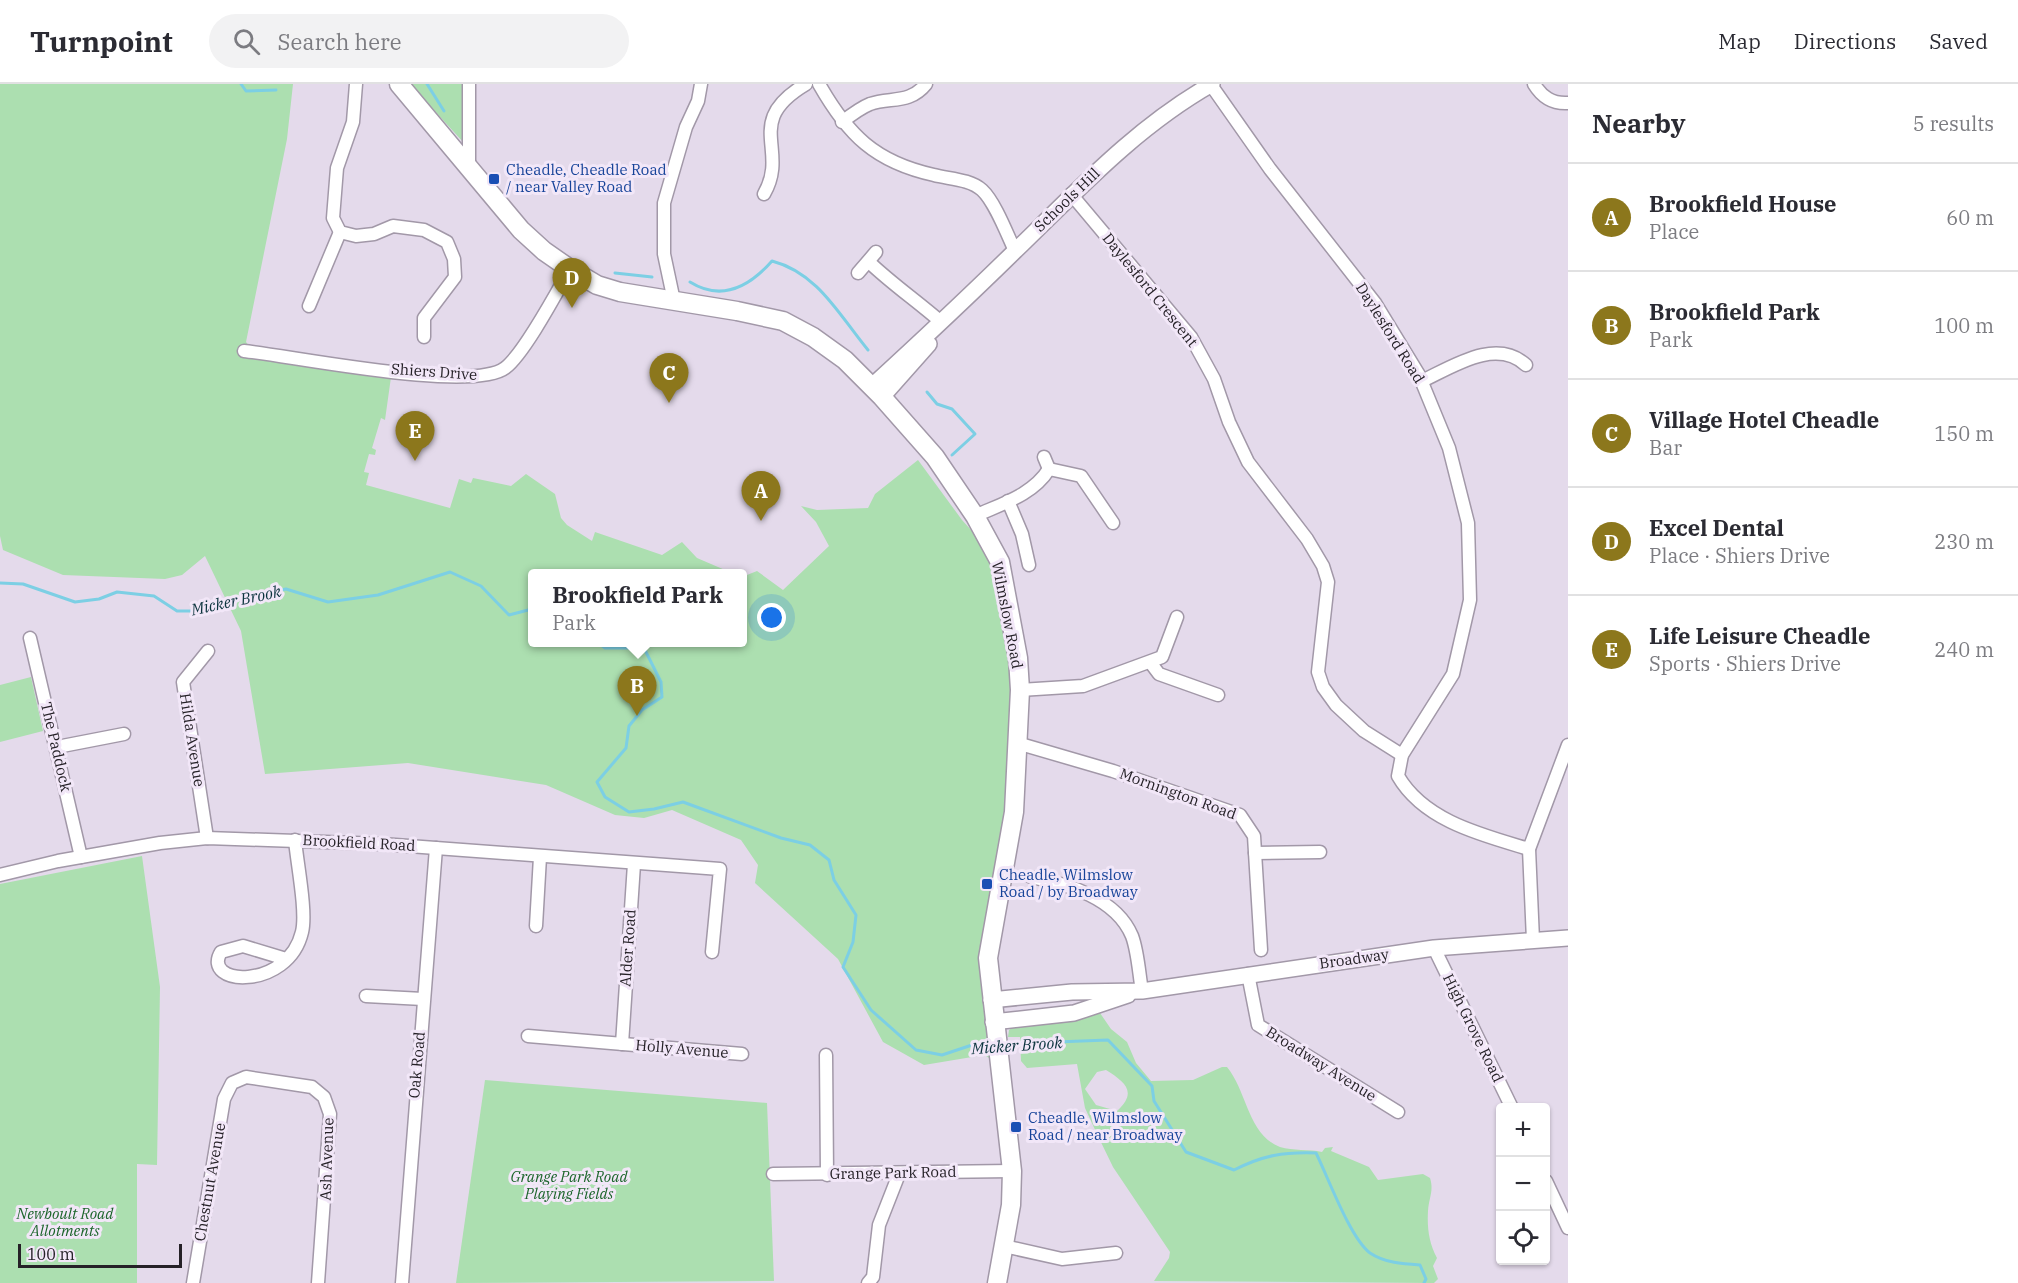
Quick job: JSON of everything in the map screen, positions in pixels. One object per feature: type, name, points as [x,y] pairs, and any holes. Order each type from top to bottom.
[{"type":"main road","name":"Wilmslow Road","points":[[399,84],[521,230],[544,252],[570,269],[597,285],[613,290],[737,310],[783,321],[813,337],[845,360],[934,447],[1000,562],[1018,658],[1020,690],[1014,812],[988,958],[998,1063],[1012,1171],[1011,1205],[997,1283]]},
{"type":"street","points":[[309,306],[340,232],[333,218],[337,168],[353,122],[356,84]]},
{"type":"street","points":[[469,84],[469,168]]},
{"type":"street","points":[[674,301],[664,254],[664,203],[701,84]]},
{"type":"street","points":[[764,194],[771,180],[769,137],[773,116],[783,100],[806,84]]},
{"type":"street","points":[[819,84],[842,122],[867,147],[892,161],[917,171],[970,183],[982,190],[1015,251]]},
{"type":"street","points":[[842,122],[871,104],[908,98],[919,92],[926,84]]},
{"type":"street","name":"Schools Hill","points":[[877,391],[929,344],[938,326],[1071,194],[1157,119],[1211,84]]},
{"type":"street","name":"Daylesford Road","points":[[1211,84],[1270,169],[1375,303],[1422,381],[1449,448],[1468,523],[1470,600],[1453,674],[1402,755]]},
{"type":"street","points":[[1534,84],[1544,98],[1552,102],[1568,103]]},
{"type":"street","name":"Daylesford Crescent","points":[[1071,194],[1191,337],[1214,379],[1228,422],[1248,462],[1307,539],[1323,566],[1328,582],[1318,672],[1323,687],[1336,705],[1364,731],[1402,755]]},
{"type":"street","points":[[340,232],[356,236],[374,234],[393,226],[424,230],[447,242],[454,259],[455,277],[424,318],[424,337]]},
{"type":"street","points":[[858,273],[873,257],[892,284],[910,295],[938,326]]},
{"type":"street","name":"Shiers Drive","points":[[244,351],[426,374],[466,377],[496,373],[513,361],[570,269]]},
{"type":"street","points":[[1422,381],[1470,360],[1497,352],[1520,360],[1526,365]]},
{"type":"street","points":[[1044,457],[1049,469]]},
{"type":"street","points":[[975,516],[1037,485],[1049,469]]},
{"type":"street","points":[[1049,469],[1081,476],[1113,523]]},
{"type":"street","points":[[1008,501],[1022,534],[1029,566]]},
{"type":"street","points":[[1020,690],[1083,686],[1162,657],[1177,618]]},
{"type":"street","name":"The Paddock","points":[[30,638],[81,857]]},
{"type":"street","name":"Hilda Avenue","points":[[207,838],[183,682],[208,651]]},
{"type":"street","points":[[1150,662],[1159,674],[1218,695]]},
{"type":"street","points":[[57,747],[124,734]]},
{"type":"street","name":"Mornington Road","points":[[1017,743],[1113,771],[1240,815],[1254,836],[1261,950]]},
{"type":"street","points":[[1533,939],[1529,849],[1568,745]]},
{"type":"street","points":[[1402,755],[1398,776],[1408,794],[1435,813],[1479,834],[1529,849]]},
{"type":"street","name":"Brookfield Road","points":[[0,875],[81,857],[207,838],[295,840],[436,848],[720,869],[712,952]]},
{"type":"street","points":[[286,959],[243,946],[221,952],[217,959],[217,967],[222,971],[252,977],[271,973],[294,952],[302,931],[295,840]]},
{"type":"street","name":"Oak Road","points":[[402,1283],[436,848]]},
{"type":"street","points":[[1255,853],[1320,852]]},
{"type":"street","points":[[536,926],[540,857]]},
{"type":"street","name":"Alder Road","points":[[623,1038],[634,864]]},
{"type":"street","points":[[1031,877],[1058,882],[1094,897],[1117,915],[1132,936],[1142,991]]},
{"type":"street","name":"Broadway","points":[[991,1000],[1072,992],[1142,991],[1434,948],[1568,938]]},
{"type":"street","name":"High Grove Road","points":[[1434,948],[1510,1103]]},
{"type":"street","name":"Broadway Avenue","points":[[1248,974],[1258,1025],[1398,1112]]},
{"type":"street","name":"Broadway","points":[[994,1027],[1074,1013],[1142,991]]},
{"type":"street","points":[[366,996],[423,999]]},
{"type":"street","name":"Holly Avenue","points":[[528,1036],[623,1038],[742,1054]]},
{"type":"street","points":[[826,1055],[827,1175]]},
{"type":"street","name":"Ash Avenue","points":[[232,1083],[246,1077],[312,1087],[324,1097],[330,1114],[318,1283]]},
{"type":"street","name":"Chestnut Avenue","points":[[193,1283],[224,1100],[232,1083]]},
{"type":"street","name":"Grange Park Road","points":[[773,1173],[827,1175],[1012,1171]]},
{"type":"street","points":[[868,1283],[873,1277],[879,1225],[898,1174]]},
{"type":"street","points":[[1550,1190],[1568,1228]]},
{"type":"street","points":[[1004,1246],[1062,1259],[1116,1253]]},
{"type":"green space","points":[[0,84],[293,84],[287,139],[246,342],[254,352],[392,370],[385,420],[381,418],[372,448],[376,450],[375,455],[369,454],[364,472],[369,473],[366,485],[450,508],[459,479],[471,483],[473,478],[511,486],[526,474],[555,494],[561,518],[567,525],[592,541],[595,532],[662,555],[682,542],[697,558],[723,569],[528,569],[528,647],[747,647],[747,575],[757,571],[783,590],[829,546],[816,522],[801,506],[817,510],[868,508],[875,494],[918,460],[962,520],[1000,562],[1020,690],[988,958],[998,1063],[984,1055],[924,1065],[883,1042],[838,959],[755,883],[758,865],[741,840],[672,810],[644,818],[615,815],[546,785],[408,763],[265,774],[241,631],[205,556],[182,575],[165,579],[63,575],[3,550],[0,536]]},
{"type":"green space","points":[[410,84],[463,84],[464,143]]},
{"type":"green space","points":[[31,677],[43,731],[0,742],[0,685]]},
{"type":"green space","name":"Newboult Road Allotments","points":[[142,856],[160,987],[157,1165],[137,1164],[137,1283],[0,1283],[0,884]]},
{"type":"green space","points":[[1100,1013],[1111,1029],[1127,1042],[1136,1063],[1151,1081],[1193,1080],[1227,1067],[1234,1077],[1254,1123],[1269,1141],[1280,1147],[1322,1152],[1325,1148],[1333,1147],[1331,1151],[1369,1167],[1378,1180],[1423,1174],[1430,1178],[1432,1187],[1428,1229],[1437,1258],[1433,1266],[1438,1279],[1434,1283],[1154,1281],[1169,1258],[1170,1252],[1113,1167],[1085,1108],[1077,1064],[1027,1068],[1021,1061],[1020,1037],[1008,1037],[1009,1030],[1015,1026]],"holes":[[[1106,1070],[1127,1088],[1128,1093],[1117,1111],[1096,1105],[1085,1089],[1097,1072]]]},
{"type":"green space","name":"Grange Park Road Playing Fields","points":[[485,1080],[767,1103],[774,1281],[456,1283]]},
{"type":"waterway","points":[[241,84],[246,91],[276,90]]},
{"type":"waterway","points":[[427,84],[444,111]]},
{"type":"waterway","points":[[690,282],[713,291],[724,291],[745,284],[772,261],[788,267],[815,285],[868,350]]},
{"type":"waterway","points":[[615,273],[652,277]]},
{"type":"waterway","points":[[927,392],[937,404],[952,409],[975,434],[952,455]]},
{"type":"waterway","name":"Micker Brook","points":[[0,583],[23,584],[75,602],[99,599],[117,592],[154,596],[177,611],[203,611],[243,597],[286,589],[328,602],[378,595],[450,572],[481,586],[509,615],[528,610]]},
{"type":"waterway","name":"Micker Brook","points":[[604,647],[644,648],[661,682],[662,697],[642,710],[629,726],[626,748],[597,782],[605,797],[629,812],[683,802],[781,838],[810,845],[829,860],[834,880],[856,915],[853,942],[843,967],[871,1010],[916,1050],[942,1055],[972,1045],[992,1045]]},
{"type":"waterway","name":"Micker Brook","points":[[1005,1044],[1108,1040],[1152,1086],[1154,1101],[1186,1152],[1234,1170],[1274,1156],[1316,1153],[1347,1221],[1362,1245],[1370,1253],[1382,1259],[1420,1265],[1426,1279],[1424,1283]]},
{"type":"place","name":"Cheadle, Cheadle Road / near Valley Road","points":[[494,179]]},
{"type":"place","name":"Excel Dental","points":[[572,308]]},
{"type":"place","name":"Village Hotel Cheadle","points":[[669,403]]},
{"type":"place","name":"Life Leisure Cheadle","points":[[415,461]]},
{"type":"place","name":"Brookfield House","points":[[761,521]]},
{"type":"place","name":"Brookfield Park","points":[[637,716]]},
{"type":"place","name":"Cheadle, Wilmslow Road / by Broadway","points":[[987,884]]},
{"type":"place","name":"Cheadle, Wilmslow Road / near Broadway","points":[[1016,1127]]}]
